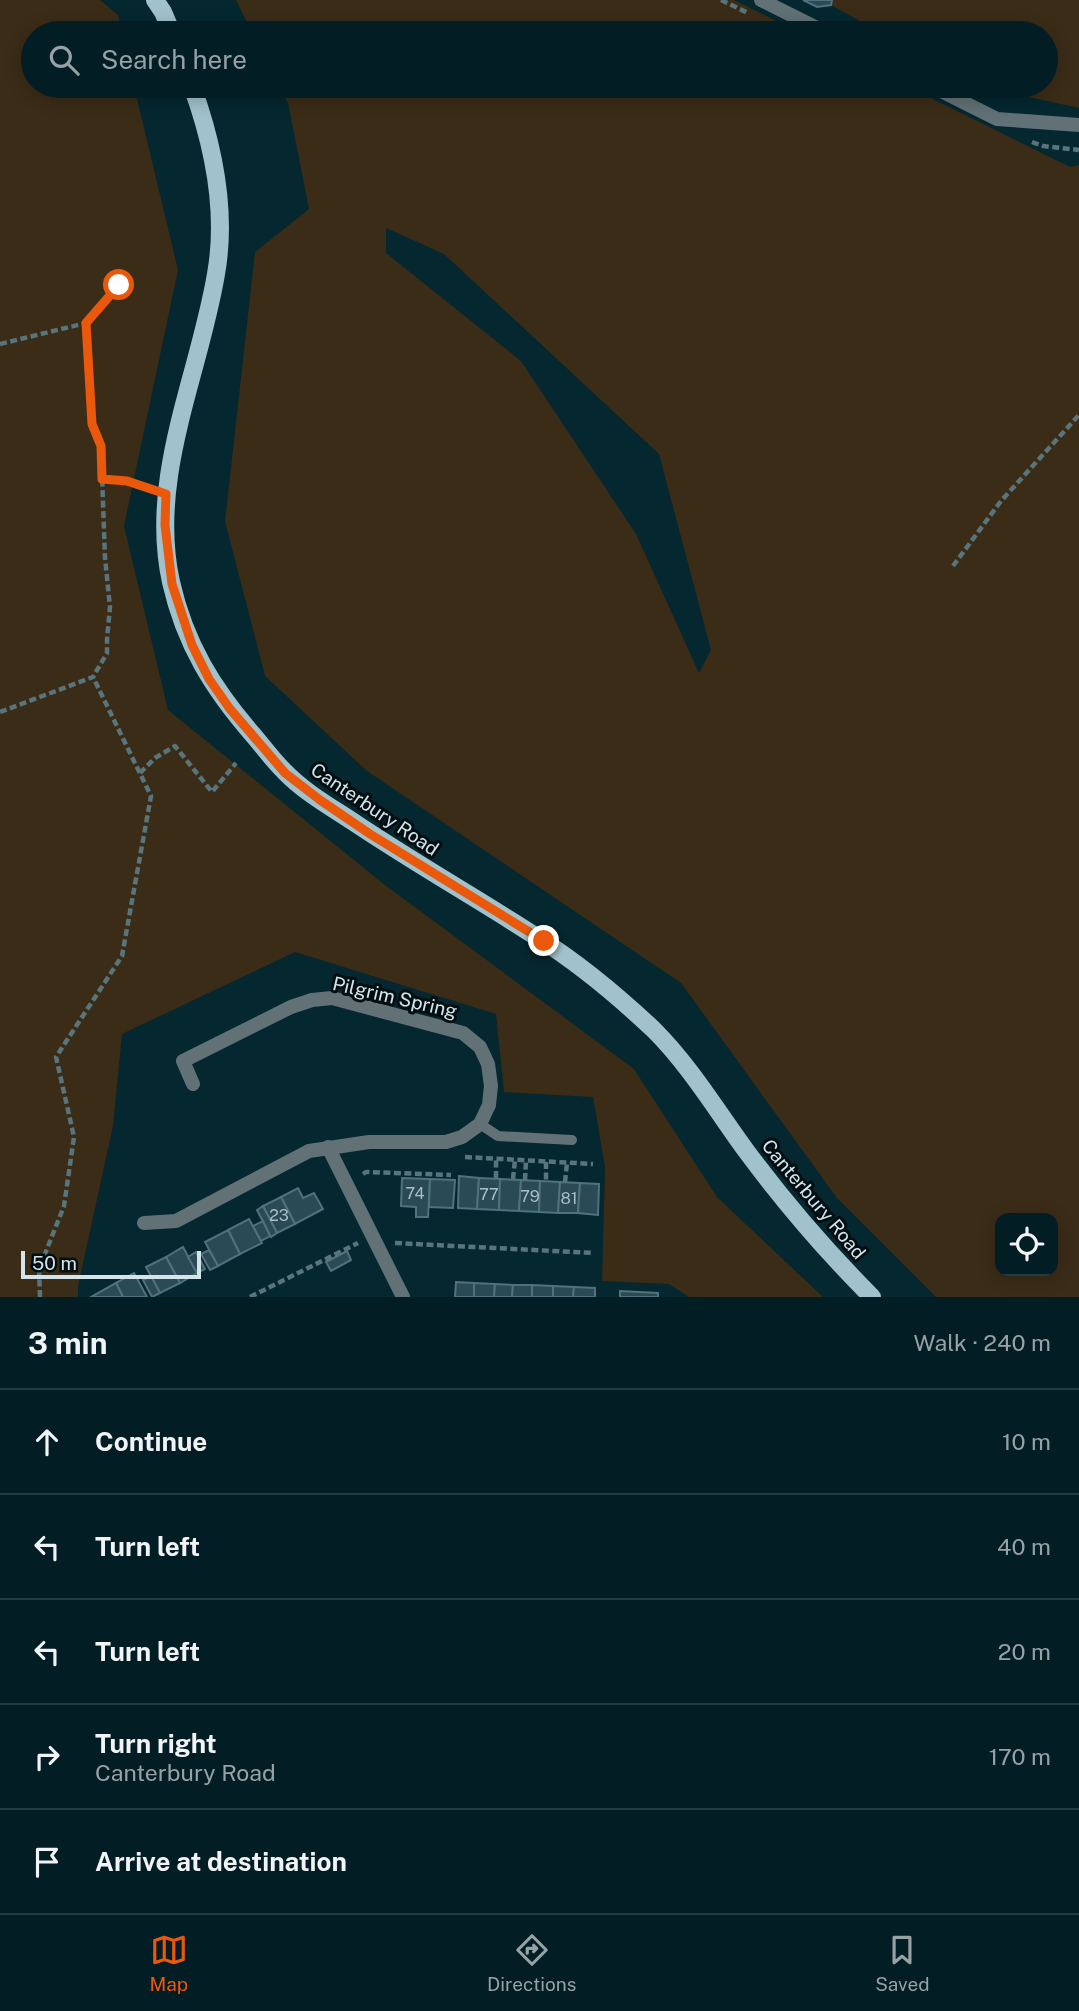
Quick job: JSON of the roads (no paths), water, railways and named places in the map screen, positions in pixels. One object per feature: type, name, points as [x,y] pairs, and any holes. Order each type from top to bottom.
[{"type":"main road","points":[[155,0],[167,21]]},
{"type":"main road","name":"Canterbury Road","points":[[196,98],[212,153],[220,230],[217,273],[172,458],[166,494],[165,525],[170,574],[181,614],[192,645],[209,679],[230,709],[285,773],[370,834],[544,941],[622,1002],[656,1033],[683,1063],[757,1166],[806,1227],[872,1297]]},
{"type":"street","points":[[761,0],[803,21]]},
{"type":"street","points":[[955,98],[998,120],[1079,125]]},
{"type":"street","name":"Pilgrim Spring","points":[[193,1084],[183,1061],[291,1007],[312,1000],[332,998],[463,1033],[480,1047],[488,1064],[491,1086],[489,1105],[480,1124]]},
{"type":"street","points":[[144,1223],[176,1221],[309,1151],[369,1142],[446,1142],[462,1137],[480,1124]]},
{"type":"street","points":[[328,1147],[403,1297]]},
{"type":"lane","points":[[480,1124],[498,1136],[572,1140]]}]
